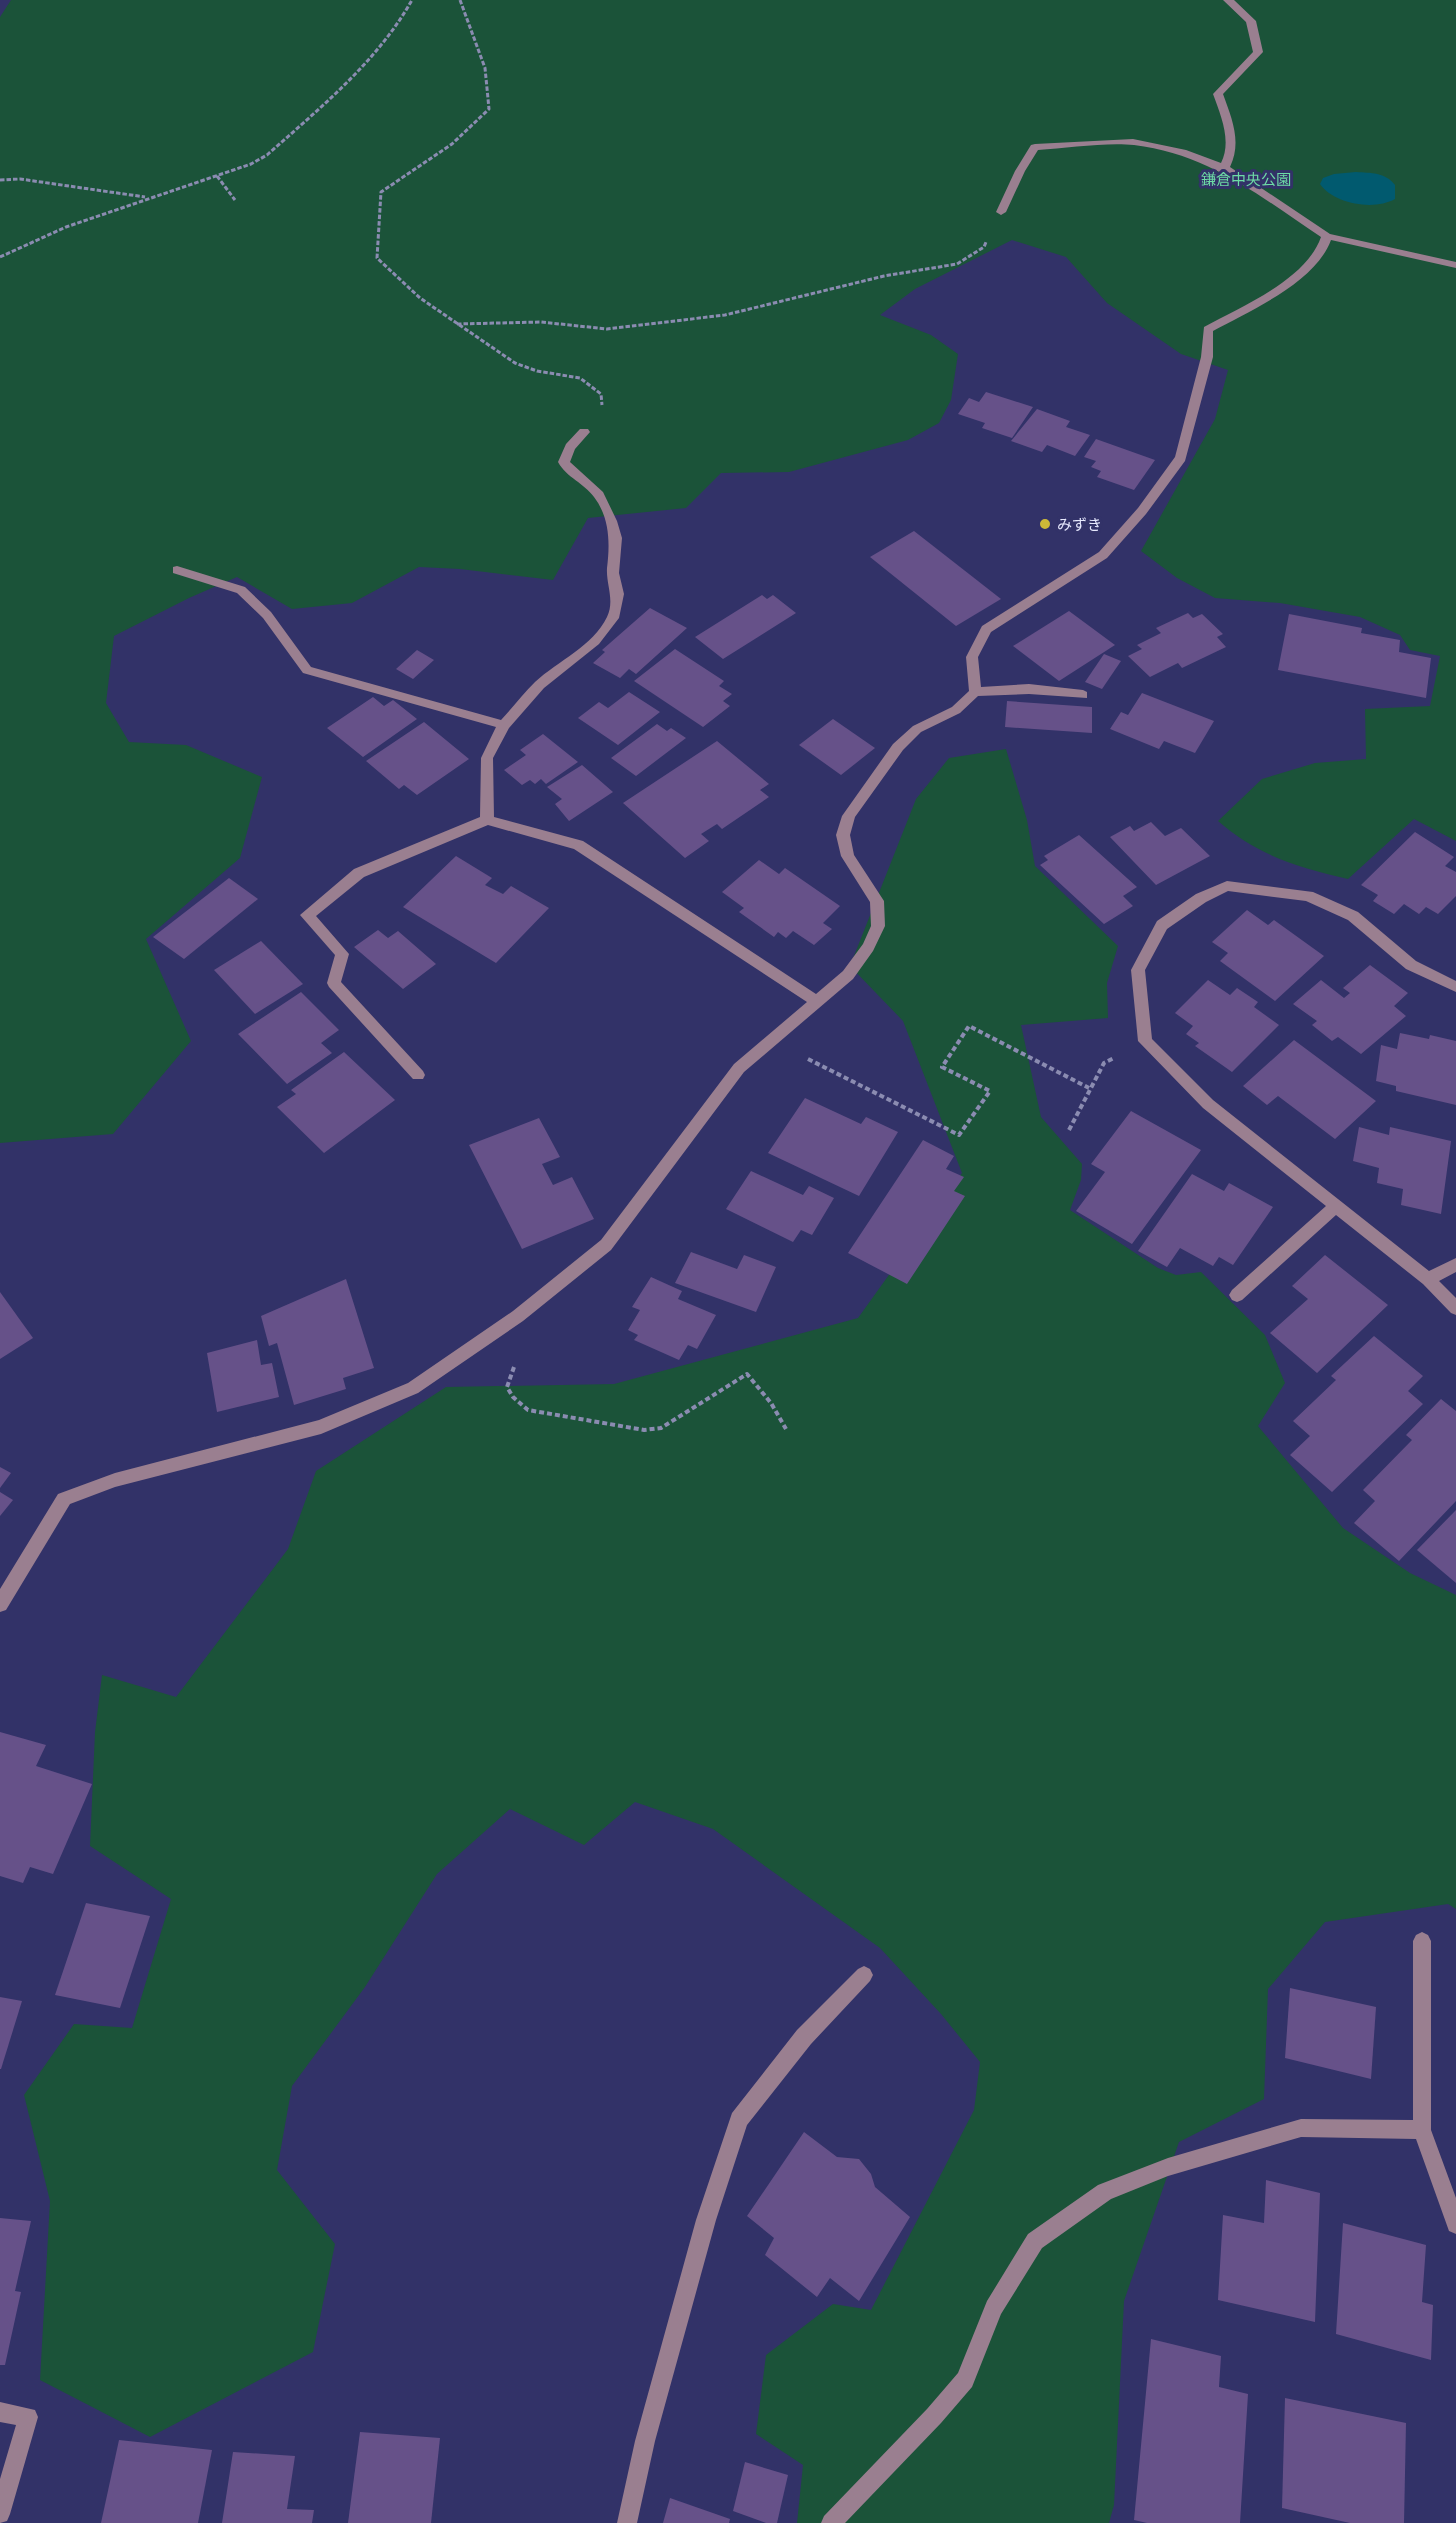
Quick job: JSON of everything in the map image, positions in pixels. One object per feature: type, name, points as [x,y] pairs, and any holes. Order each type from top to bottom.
[{"type":"street","points":[[1224,168],[1231,157],[1229,122],[1218,94],[1258,52],[1251,21],[1227,0]]},
{"type":"street","points":[[1001,212],[1020,171],[1035,147],[1132,142],[1182,152],[1224,168],[1327,236],[1456,265]]},
{"type":"street","points":[[975,692],[972,657],[986,629],[1103,555],[1143,511],[1181,458],[1207,357],[1208,329],[1305,270],[1326,248],[1327,236]]},
{"type":"street","points":[[487,820],[487,758],[504,725],[540,685],[595,641],[613,618],[618,594],[613,573],[617,554],[616,538],[611,521],[599,495],[568,470],[564,462],[570,447],[584,432]]},
{"type":"street","points":[[177,570],[241,590],[267,615],[307,670],[504,725]]},
{"type":"street","points":[[0,1604],[64,1499],[115,1480],[321,1427],[413,1388],[518,1316],[606,1245],[739,1068],[848,975],[868,947],[878,926],[877,901],[848,856],[843,835],[849,816],[898,747],[917,729],[956,710],[975,692],[1029,689],[1083,695]]},
{"type":"street","points":[[418,1075],[334,983],[342,954],[307,915],[359,873],[487,820],[578,845],[817,1002]]},
{"type":"street","points":[[1456,987],[1411,965],[1353,916],[1308,896],[1227,886],[1201,898],[1162,925],[1138,970],[1145,1041],[1208,1104],[1428,1279],[1456,1308]]},
{"type":"street","points":[[1237,1295],[1336,1205]]},
{"type":"street","points":[[1428,1279],[1456,1265]]},
{"type":"street","points":[[1422,1941],[1422,2130],[1456,2224]]},
{"type":"street","points":[[627,2523],[645,2440],[706,2220],[739,2120],[804,2037],[864,1975]]},
{"type":"street","points":[[831,2523],[934,2416],[964,2380],[994,2308],[1035,2241],[1105,2192],[1168,2167],[1301,2128],[1422,2130]]},
{"type":"street","points":[[0,2412],[28,2417],[0,2514]]},
{"type":"path","points":[[0,257],[66,227],[101,217],[147,198],[251,164],[267,155],[318,110],[372,57],[398,25],[412,0]]},
{"type":"path","points":[[460,0],[485,68],[489,109],[475,124],[432,160],[381,192],[377,258],[420,298],[515,363],[537,371],[580,378],[592,385],[601,394],[602,405],[598,416],[584,432]]},
{"type":"path","points":[[217,176],[235,200]]},
{"type":"path","points":[[0,180],[20,179],[147,198]]},
{"type":"path","points":[[455,324],[541,322],[607,329],[725,315],[884,276],[957,264],[984,247],[1001,212]]},
{"type":"path","points":[[771,1041],[959,1135],[990,1090],[942,1067],[969,1026],[1089,1088]]},
{"type":"path","points":[[1069,1130],[1104,1063],[1145,1041]]},
{"type":"path","points":[[516,1362],[507,1387],[513,1397],[528,1410],[644,1430],[661,1428],[747,1374],[771,1403],[786,1429]]},
{"type":"green space","name":"鎌倉中央公園","points":[[11,0],[1456,0],[1456,841],[1414,819],[1348,879],[1279,859],[1248,843],[1218,821],[1262,779],[1315,763],[1366,759],[1365,709],[1430,706],[1440,656],[1410,650],[1400,635],[1360,617],[1280,603],[1215,598],[1177,578],[1141,551],[1215,419],[1228,370],[1181,354],[1107,303],[1066,257],[1012,240],[915,289],[880,315],[931,335],[958,354],[951,400],[939,423],[908,440],[789,472],[721,473],[686,508],[588,518],[553,580],[460,569],[419,567],[352,603],[292,609],[237,577],[189,598],[114,636],[106,703],[129,742],[186,745],[262,777],[240,858],[146,939],[191,1041],[113,1134],[0,1143],[0,17]]},
{"type":"green space","points":[[1006,749],[1027,820],[1035,866],[1118,946],[1107,983],[1108,1018],[1021,1025],[1041,1117],[1082,1164],[1081,1180],[1070,1210],[1158,1268],[1176,1275],[1201,1272],[1265,1335],[1285,1383],[1258,1426],[1343,1528],[1410,1573],[1456,1595],[1456,1909],[1448,1904],[1325,1922],[1268,1989],[1264,2099],[1179,2142],[1124,2301],[1114,2505],[1109,2523],[797,2523],[803,2465],[756,2434],[766,2355],[833,2304],[871,2310],[974,2110],[980,2062],[941,2014],[880,1948],[713,1829],[635,1802],[584,1845],[510,1809],[437,1874],[365,1987],[292,2086],[277,2170],[335,2244],[313,2352],[150,2437],[40,2380],[50,2201],[24,2095],[74,2024],[132,2028],[171,1899],[90,1846],[95,1732],[102,1675],[176,1697],[288,1549],[316,1471],[446,1387],[614,1384],[858,1318],[962,1173],[903,1021],[850,966],[916,799],[949,758]]},
{"type":"water","points":[[1356,172],[1377,174],[1387,178],[1395,185],[1395,199],[1376,205],[1355,204],[1326,191],[1320,184],[1323,178],[1334,174]]},
{"type":"building","points":[[986,392],[1033,407],[1012,438],[982,428],[985,423],[958,414],[969,398],[979,402]]},
{"type":"building","points":[[1037,409],[1070,421],[1066,427],[1090,435],[1075,456],[1047,445],[1042,452],[1011,441]]},
{"type":"building","points":[[1096,439],[1155,460],[1134,490],[1097,477],[1101,471],[1091,467],[1096,461],[1084,457]]},
{"type":"building","points":[[914,531],[1001,599],[956,626],[870,557]]},
{"type":"building","points":[[762,595],[767,599],[773,595],[796,613],[723,659],[695,637]]},
{"type":"building","points":[[650,608],[687,628],[636,674],[629,669],[620,678],[593,663],[605,652],[602,650]]},
{"type":"building","points":[[1069,611],[1115,645],[1059,681],[1013,646]]},
{"type":"building","points":[[1188,613],[1193,618],[1202,614],[1223,634],[1217,637],[1226,647],[1182,668],[1178,663],[1150,677],[1128,656],[1142,649],[1137,645],[1161,633],[1156,628]]},
{"type":"building","points":[[1289,614],[1362,628],[1361,633],[1400,640],[1399,652],[1431,658],[1426,698],[1278,670]]},
{"type":"building","points":[[675,649],[724,681],[719,686],[732,694],[723,701],[730,706],[703,727],[634,681]]},
{"type":"building","points":[[417,650],[434,660],[413,679],[396,669]]},
{"type":"building","points":[[1104,654],[1121,661],[1102,689],[1085,682]]},
{"type":"building","points":[[629,692],[660,712],[618,745],[578,718],[599,702],[608,708]]},
{"type":"building","points":[[1142,693],[1214,721],[1195,753],[1164,741],[1159,749],[1110,729],[1121,712],[1128,715]]},
{"type":"building","points":[[373,697],[384,706],[393,700],[417,719],[363,757],[327,728]]},
{"type":"building","points":[[1007,701],[1092,707],[1092,733],[1005,727]]},
{"type":"building","points":[[833,719],[875,748],[841,775],[799,745]]},
{"type":"building","points":[[424,722],[469,759],[417,795],[404,785],[399,789],[366,761]]},
{"type":"building","points":[[657,724],[667,731],[671,728],[686,738],[636,776],[611,758]]},
{"type":"building","points":[[543,734],[578,762],[546,784],[541,779],[535,784],[530,780],[522,785],[504,770],[526,755],[520,750]]},
{"type":"building","points":[[717,741],[769,784],[760,790],[769,797],[722,829],[717,824],[701,834],[709,841],[685,858],[623,803]]},
{"type":"building","points":[[582,765],[613,792],[569,821],[555,804],[562,799],[547,787]]},
{"type":"building","points":[[1151,822],[1165,836],[1181,828],[1210,856],[1156,885],[1110,837],[1130,826],[1134,831]]},
{"type":"building","points":[[1415,832],[1454,857],[1445,866],[1456,872],[1456,896],[1438,914],[1426,907],[1419,914],[1404,904],[1394,914],[1373,901],[1378,895],[1361,885]]},
{"type":"building","points":[[1079,835],[1137,887],[1123,896],[1133,906],[1104,924],[1040,865],[1048,860],[1044,856]]},
{"type":"building","points":[[456,856],[492,878],[485,885],[503,894],[511,886],[549,908],[496,963],[403,907]]},
{"type":"building","points":[[759,860],[779,874],[785,868],[840,906],[823,923],[832,929],[814,945],[793,931],[786,938],[778,932],[774,937],[739,912],[744,908],[722,892]]},
{"type":"building","points":[[229,878],[258,899],[184,959],[153,937]]},
{"type":"building","points":[[1247,910],[1268,925],[1274,920],[1324,956],[1275,1001],[1220,961],[1228,953],[1212,942]]},
{"type":"building","points":[[378,930],[388,938],[398,931],[436,964],[403,989],[354,947]]},
{"type":"building","points":[[261,941],[303,984],[255,1014],[214,970]]},
{"type":"building","points":[[1370,965],[1408,993],[1394,1006],[1406,1016],[1361,1054],[1338,1037],[1332,1041],[1312,1025],[1317,1021],[1293,1004],[1321,980],[1344,998],[1350,993],[1343,988]]},
{"type":"building","points":[[1208,980],[1230,995],[1237,988],[1258,1002],[1254,1007],[1279,1025],[1232,1072],[1195,1046],[1199,1043],[1186,1034],[1193,1026],[1175,1013]]},
{"type":"building","points":[[301,992],[339,1030],[321,1043],[332,1053],[287,1084],[238,1034]]},
{"type":"building","points":[[1400,1033],[1429,1039],[1430,1035],[1456,1041],[1456,1105],[1396,1091],[1396,1086],[1376,1081],[1381,1045],[1397,1049]]},
{"type":"building","points":[[1294,1040],[1376,1101],[1335,1139],[1278,1096],[1267,1105],[1243,1086]]},
{"type":"building","points":[[344,1052],[395,1100],[324,1153],[277,1107],[296,1094],[291,1090]]},
{"type":"building","points":[[805,1098],[861,1124],[866,1117],[898,1132],[859,1196],[768,1153]]},
{"type":"building","points":[[1131,1111],[1201,1150],[1132,1244],[1076,1211],[1105,1172],[1091,1164]]},
{"type":"building","points":[[539,1118],[560,1157],[542,1164],[553,1185],[572,1177],[594,1219],[522,1249],[469,1145]]},
{"type":"building","points":[[1359,1127],[1389,1135],[1390,1127],[1451,1141],[1441,1214],[1401,1205],[1403,1189],[1377,1183],[1379,1168],[1353,1161]]},
{"type":"building","points":[[923,1140],[954,1156],[946,1169],[964,1177],[954,1191],[965,1196],[907,1284],[848,1253]]},
{"type":"building","points":[[751,1171],[803,1195],[809,1186],[834,1198],[812,1235],[801,1230],[793,1242],[726,1209]]},
{"type":"building","points":[[1192,1174],[1224,1191],[1229,1183],[1273,1207],[1233,1265],[1219,1257],[1213,1266],[1180,1248],[1167,1267],[1138,1251]]},
{"type":"building","points":[[691,1252],[737,1269],[744,1255],[776,1267],[756,1312],[675,1283]]},
{"type":"building","points":[[1325,1255],[1388,1305],[1317,1373],[1270,1333],[1308,1299],[1292,1286]]},
{"type":"building","points":[[651,1277],[682,1291],[678,1299],[716,1315],[697,1349],[688,1345],[679,1360],[634,1340],[638,1335],[628,1330],[640,1310],[632,1307]]},
{"type":"building","points":[[346,1279],[374,1368],[343,1378],[346,1389],[294,1405],[277,1343],[269,1346],[261,1316]]},
{"type":"building","points":[[0,1292],[33,1338],[0,1359]]},
{"type":"building","points":[[1374,1336],[1423,1376],[1408,1391],[1423,1404],[1332,1492],[1290,1455],[1310,1436],[1293,1421],[1336,1380],[1331,1376]]},
{"type":"building","points":[[257,1340],[261,1365],[272,1363],[279,1397],[217,1412],[207,1353]]},
{"type":"building","points":[[1441,1399],[1456,1411],[1456,1501],[1399,1561],[1354,1523],[1375,1501],[1363,1490],[1412,1440],[1406,1435]]},
{"type":"building","points":[[0,1467],[11,1473],[0,1488]]},
{"type":"building","points":[[0,1492],[13,1500],[0,1516]]},
{"type":"building","points":[[1456,1510],[1456,1583],[1417,1550]]},
{"type":"building","points":[[0,1732],[46,1745],[36,1766],[92,1784],[53,1874],[30,1867],[23,1883],[0,1876]]},
{"type":"building","points":[[86,1903],[150,1916],[120,2008],[55,1995]]},
{"type":"building","points":[[1290,1988],[1376,2007],[1371,2079],[1285,2058]]},
{"type":"building","points":[[0,1997],[22,2001],[1,2069],[0,2069]]},
{"type":"building","points":[[804,2132],[837,2157],[859,2159],[871,2174],[875,2187],[910,2217],[859,2301],[830,2278],[817,2297],[765,2255],[774,2238],[747,2216]]},
{"type":"building","points":[[1266,2180],[1320,2193],[1315,2322],[1218,2300],[1223,2215],[1264,2223]]},
{"type":"building","points":[[0,2218],[31,2221],[15,2291],[21,2292],[5,2365],[0,2365]]},
{"type":"building","points":[[1343,2223],[1426,2245],[1422,2302],[1433,2305],[1431,2360],[1336,2334]]},
{"type":"building","points":[[1151,2339],[1221,2356],[1219,2387],[1248,2394],[1240,2523],[1147,2523],[1134,2520]]},
{"type":"building","points":[[1285,2398],[1406,2423],[1404,2523],[1350,2523],[1282,2508]]},
{"type":"building","points":[[360,2432],[440,2438],[431,2523],[348,2523]]},
{"type":"building","points":[[119,2440],[212,2450],[198,2523],[101,2523]]},
{"type":"building","points":[[233,2452],[295,2456],[287,2509],[314,2510],[312,2523],[222,2523]]},
{"type":"building","points":[[745,2462],[788,2475],[777,2523],[766,2523],[733,2511]]},
{"type":"building","points":[[670,2498],[730,2519],[729,2523],[663,2523]]},
{"type":"place","name":"みずき","points":[[1045,524]]}]
